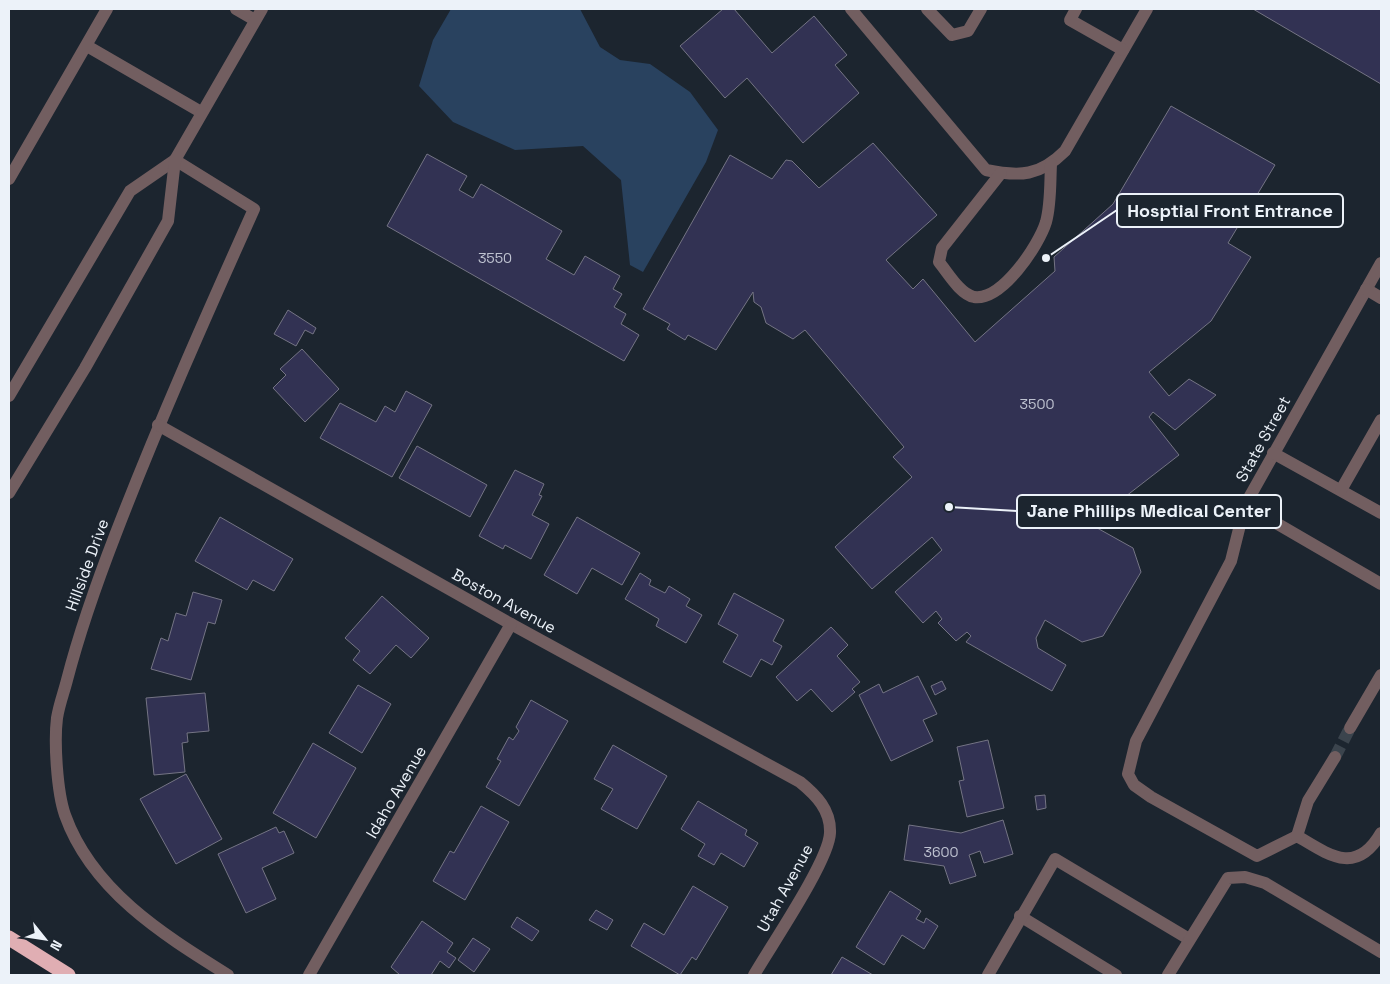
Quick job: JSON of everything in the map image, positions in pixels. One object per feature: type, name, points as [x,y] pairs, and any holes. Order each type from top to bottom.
[{"type":"highway","points":[[9,938],[68,975]]},
{"type":"street","points":[[9,179],[107,9]]},
{"type":"street","points":[[9,492],[85,368],[168,221],[175,160],[258,14],[236,9]]},
{"type":"street","points":[[851,9],[986,170],[1001,173],[1026,173],[1051,164],[1065,151],[1146,9]]},
{"type":"street","points":[[927,9],[952,35],[968,31],[981,9]]},
{"type":"street","points":[[1076,9],[1070,20],[1123,50]]},
{"type":"street","points":[[87,46],[202,112]]},
{"type":"street","points":[[9,396],[130,191],[175,160]]},
{"type":"street","name":"Hillside Drive","points":[[175,160],[254,209],[158,425],[77,639],[57,719],[57,768],[65,814],[81,847],[104,881],[163,934],[228,975]]},
{"type":"street","points":[[1001,173],[942,248],[939,262],[963,291],[974,297],[987,296],[1001,287],[1018,270],[1032,248],[1046,223],[1051,164]]},
{"type":"street","name":"State Street","points":[[1297,836],[1258,856],[1151,797],[1134,785],[1128,774],[1136,741],[1231,561],[1245,505],[1381,263]]},
{"type":"street","points":[[1366,289],[1381,298]]},
{"type":"street","points":[[1341,490],[1381,420]]},
{"type":"street","name":"Boston Avenue","points":[[158,425],[511,624],[800,782],[815,794],[826,812]]},
{"type":"street","points":[[1274,453],[1381,513]]},
{"type":"street","points":[[1245,505],[1381,584]]},
{"type":"street","name":"Idaho Avenue","points":[[309,975],[511,624]]},
{"type":"street","points":[[1350,728],[1381,674]]},
{"type":"street","points":[[1334,757],[1308,801],[1297,836],[1341,860],[1358,856],[1375,844],[1381,833]]},
{"type":"street","name":"Utah Avenue","points":[[754,975],[824,857],[830,833],[826,812]]},
{"type":"street","points":[[988,975],[1020,916],[1055,859],[1189,939]]},
{"type":"street","points":[[1168,975],[1228,878],[1245,877],[1265,883],[1381,952]]},
{"type":"street","points":[[1020,916],[1116,975]]},
{"type":"water","points":[[451,9],[580,9],[600,47],[620,60],[650,64],[690,92],[718,130],[706,162],[643,272],[630,265],[621,180],[583,146],[515,150],[453,122],[419,86],[433,40]]},
{"type":"building","points":[[723,9],[734,9],[772,53],[814,16],[847,55],[835,65],[859,93],[803,143],[747,78],[725,98],[680,46]]},
{"type":"building","points":[[1253,9],[1381,9],[1381,84]]},
{"type":"building","points":[[1171,106],[1275,165],[1228,243],[1251,257],[1211,321],[1149,372],[1169,396],[1189,379],[1216,395],[1175,430],[1153,412],[1149,417],[1179,455],[1090,524],[1133,548],[1141,572],[1103,636],[1082,642],[1045,620],[1036,638],[1038,648],[1066,665],[1052,691],[966,642],[971,636],[967,632],[956,641],[938,623],[942,619],[936,611],[923,623],[895,592],[942,550],[932,537],[872,589],[835,547],[912,477],[893,457],[904,447],[805,330],[793,339],[766,323],[761,307],[754,302],[753,292],[716,350],[688,335],[685,340],[667,329],[670,324],[643,309],[730,155],[772,179],[786,160],[792,161],[819,188],[873,143],[937,215],[886,260],[913,289],[923,279],[975,342],[1055,271],[1054,257],[1113,204]]},
{"type":"building","points":[[427,154],[467,176],[459,190],[473,198],[481,184],[562,231],[546,259],[574,275],[585,256],[620,276],[613,289],[622,294],[614,307],[626,314],[621,324],[639,335],[624,361],[387,226]]},
{"type":"building","points":[[288,310],[316,328],[313,334],[305,330],[296,346],[274,334]]},
{"type":"building","points":[[302,349],[339,389],[305,422],[273,388],[286,375],[280,369]]},
{"type":"building","points":[[406,391],[432,405],[392,477],[320,438],[340,403],[376,422],[385,406],[395,412]]},
{"type":"building","points":[[417,446],[487,485],[470,517],[399,478]]},
{"type":"building","points":[[515,470],[544,484],[539,495],[542,496],[532,515],[549,524],[531,559],[505,545],[503,549],[479,536]]},
{"type":"building","points":[[220,517],[293,559],[274,591],[253,580],[247,590],[195,561]]},
{"type":"building","points":[[577,517],[640,553],[622,585],[592,568],[577,594],[544,575]]},
{"type":"building","points":[[640,573],[651,580],[649,585],[665,593],[669,586],[690,599],[686,606],[702,615],[686,643],[656,626],[659,619],[625,599]]},
{"type":"building","points":[[193,592],[222,600],[215,624],[208,622],[191,680],[151,669],[161,638],[168,641],[176,613],[186,616]]},
{"type":"building","points":[[734,593],[784,620],[773,641],[782,646],[772,665],[761,659],[751,677],[723,662],[738,635],[718,624]]},
{"type":"building","points":[[382,596],[429,638],[411,658],[396,645],[370,674],[353,660],[360,651],[345,638]]},
{"type":"building","points":[[831,627],[848,645],[837,656],[860,682],[852,689],[855,692],[832,712],[811,689],[797,701],[776,677]]},
{"type":"building","points":[[918,676],[937,714],[923,720],[933,741],[891,761],[859,695],[879,684],[883,693]]},
{"type":"building","points":[[942,681],[946,689],[935,695],[931,686]]},
{"type":"building","points":[[358,685],[391,704],[362,753],[329,733]]},
{"type":"building","points":[[205,693],[209,731],[187,733],[188,742],[182,743],[185,772],[154,775],[146,698]]},
{"type":"building","points":[[531,700],[568,721],[519,806],[486,787],[501,761],[497,759],[509,737],[513,740],[519,731],[516,727]]},
{"type":"building","points":[[988,740],[1004,808],[967,817],[959,781],[964,780],[957,747]]},
{"type":"building","points":[[313,743],[356,768],[316,838],[273,813]]},
{"type":"building","points":[[613,745],[667,776],[637,829],[601,809],[613,789],[594,779]]},
{"type":"building","points":[[186,774],[222,839],[176,864],[140,799]]},
{"type":"building","points":[[1045,795],[1046,808],[1037,810],[1035,796]]},
{"type":"building","points":[[698,801],[747,830],[745,835],[758,843],[744,867],[721,853],[714,865],[698,856],[705,844],[681,829]]},
{"type":"building","points":[[481,806],[509,822],[465,900],[433,881],[450,851],[454,853]]},
{"type":"building","points":[[1003,820],[1013,854],[984,863],[980,851],[969,855],[976,876],[950,884],[944,866],[904,860],[909,825],[961,833]]},
{"type":"building","points":[[276,827],[279,833],[284,831],[294,853],[262,868],[276,899],[246,913],[218,854]]},
{"type":"building","points":[[693,886],[728,907],[696,960],[692,957],[680,975],[631,946],[644,923],[664,935]]},
{"type":"building","points":[[890,891],[921,911],[916,919],[924,923],[926,918],[938,926],[924,949],[902,935],[884,965],[856,947]]},
{"type":"building","points":[[596,910],[613,920],[607,930],[589,920]]},
{"type":"building","points":[[517,917],[539,931],[532,941],[511,927]]},
{"type":"building","points":[[422,921],[453,943],[447,952],[456,958],[449,968],[440,961],[431,975],[400,975],[391,967]]},
{"type":"building","points":[[473,938],[490,949],[474,972],[458,960]]},
{"type":"building","points":[[842,957],[873,975],[831,975]]},
{"type":"tunnel","points":[[1335,757],[1350,728]]},
{"type":"place","name":"Hosptial Front Entrance","points":[[1046,258]]},
{"type":"place","name":"Jane Phillips Medical Center","points":[[949,507]]}]
